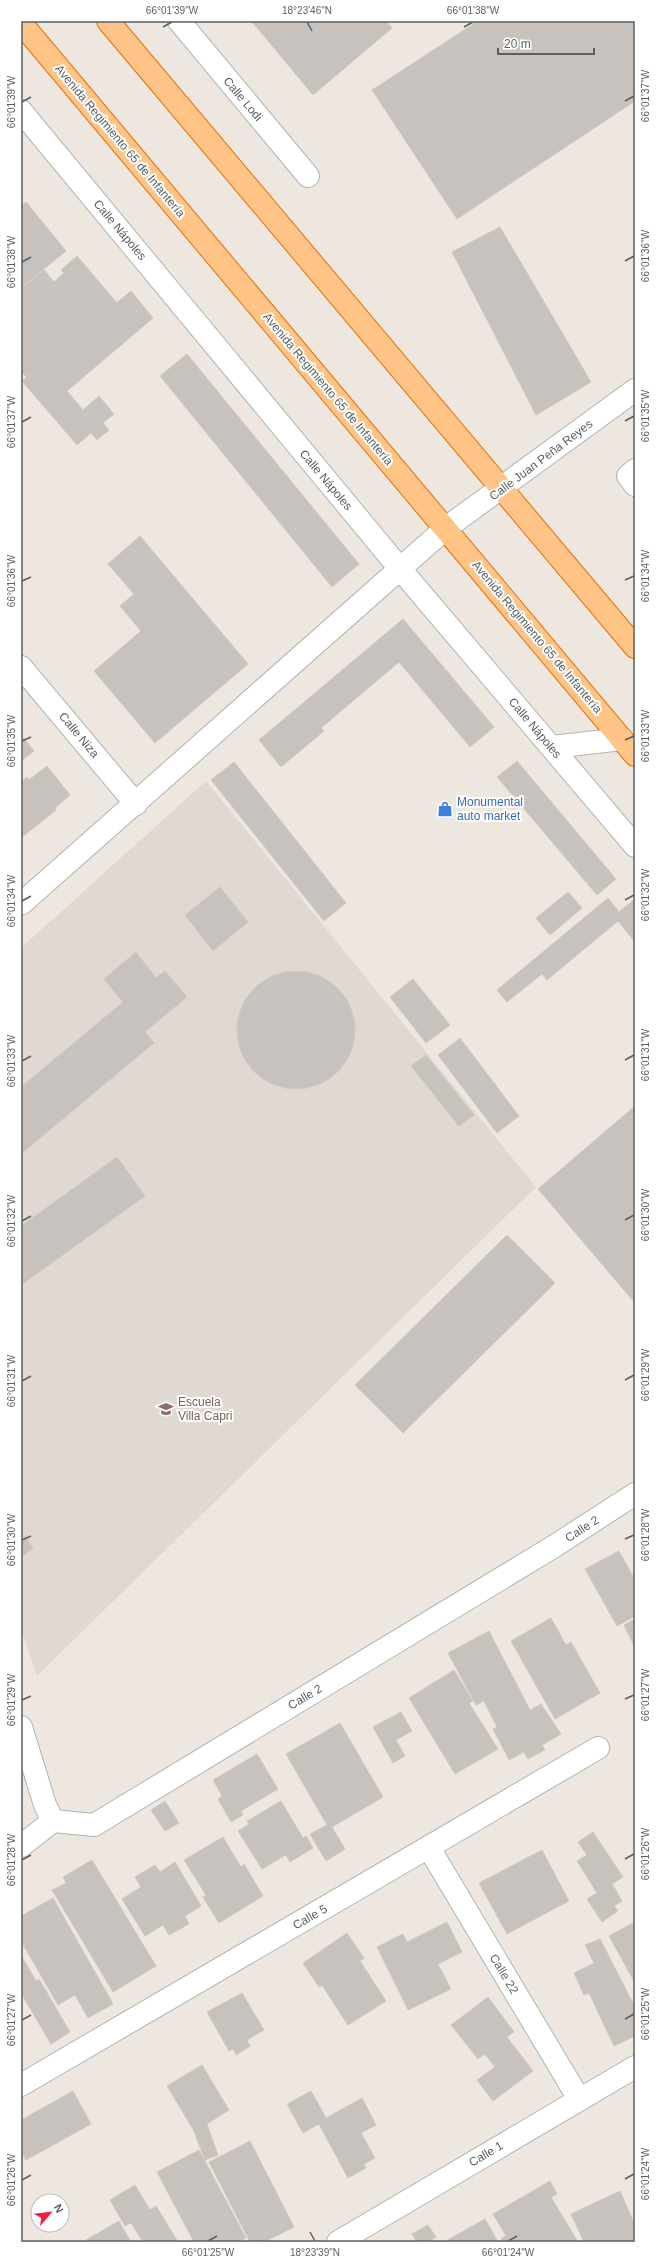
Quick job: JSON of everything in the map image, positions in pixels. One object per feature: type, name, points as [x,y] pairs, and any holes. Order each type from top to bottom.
[{"type":"highway","points":[[108,21],[503,488],[635,647]]},
{"type":"highway","name":"Avenida Regimiento 65 de Infantería","points":[[21,24],[629,747]]},
{"type":"street","name":"Calle Lodi","points":[[178,21],[308,176]]},
{"type":"street","name":"Calle Nápoles","points":[[21,111],[401,570],[635,846]]},
{"type":"street","name":"Calle Juan Peña Reyes","points":[[21,904],[401,570],[446,528],[503,488],[635,390]]},
{"type":"street","points":[[635,470],[628,476],[635,485]]},
{"type":"street","name":"Calle Niza","points":[[21,667],[136,804]]},
{"type":"street","points":[[552,747],[629,747]]},
{"type":"street","name":"Calle 2","points":[[53,1821],[94,1825],[547,1552],[635,1494]]},
{"type":"street","points":[[21,1727],[46,1805],[53,1821],[21,1846]]},
{"type":"street","name":"Calle 5","points":[[21,2085],[598,1748]]},
{"type":"street","name":"Calle 22","points":[[429,1848],[579,2099]]},
{"type":"street","name":"Calle 1","points":[[338,2242],[635,2067]]},
{"type":"shaded area","name":"Escuela Villa Capri","points":[[206,781],[536,1187],[37,1676],[21,1630],[21,948]]},
{"type":"building","points":[[251,21],[270,21],[259,30]]},
{"type":"building","points":[[270,21],[386,21],[392,28],[313,95],[259,30]]},
{"type":"building","points":[[478,21],[635,21],[635,101],[457,219],[372,90]]},
{"type":"building","points":[[26,202],[66,251],[21,288],[21,206]]},
{"type":"building","points":[[500,227],[591,382],[536,415],[452,252]]},
{"type":"building","points":[[77,256],[117,303],[27,378],[21,371],[21,289],[44,270],[54,282],[64,273],[61,270]]},
{"type":"building","points":[[131,291],[153,318],[67,391],[83,410],[99,396],[114,414],[103,423],[109,430],[97,440],[91,433],[77,445],[22,381]]},
{"type":"building","points":[[187,354],[359,564],[332,587],[160,376]]},
{"type":"building","points":[[140,536],[248,664],[155,743],[94,671],[141,631],[120,606],[134,594],[108,564]]},
{"type":"building","points":[[403,619],[494,727],[470,747],[399,662],[321,728],[324,731],[281,767],[259,740]]},
{"type":"building","points":[[21,735],[34,751],[21,761]]},
{"type":"building","points":[[517,761],[616,879],[597,895],[497,777]]},
{"type":"building","points":[[234,762],[346,903],[324,921],[211,780]]},
{"type":"building","points":[[47,766],[70,795],[55,808],[56,810],[21,838],[21,782],[27,777],[29,780]]},
{"type":"building","points":[[220,887],[248,922],[213,951],[185,915]]},
{"type":"building","points":[[568,892],[582,908],[550,935],[536,918]]},
{"type":"building","points":[[608,898],[619,912],[635,899],[635,942],[618,921],[547,980],[542,974],[507,1002],[497,990]]},
{"type":"building","points":[[136,952],[156,978],[165,971],[187,997],[145,1032],[154,1043],[21,1154],[21,1087],[123,1002],[104,979]]},
{"type":"building","points":[[296,971],[318,976],[329,981],[345,997],[350,1008],[355,1030],[350,1052],[345,1063],[329,1079],[318,1084],[296,1089],[274,1084],[263,1079],[247,1063],[242,1052],[237,1030],[242,1008],[247,997],[263,981],[274,976]]},
{"type":"building","points":[[413,979],[450,1025],[426,1043],[390,997]]},
{"type":"building","points":[[460,1038],[519,1116],[497,1133],[438,1055]]},
{"type":"building","points":[[426,1055],[474,1115],[459,1126],[411,1066]]},
{"type":"building","points":[[635,1106],[635,1303],[538,1189]]},
{"type":"building","points":[[117,1157],[145,1196],[21,1285],[21,1226]]},
{"type":"building","points":[[507,1235],[555,1283],[403,1433],[355,1385]]},
{"type":"building","points":[[25,1536],[33,1548],[21,1557],[21,1539]]},
{"type":"building","points":[[619,1551],[635,1580],[635,1616],[617,1626],[585,1569]]},
{"type":"building","points":[[551,1618],[566,1645],[571,1642],[600,1693],[555,1719],[511,1641]]},
{"type":"building","points":[[635,1619],[635,1648],[624,1625]]},
{"type":"building","points":[[489,1631],[530,1710],[541,1704],[561,1734],[542,1745],[545,1750],[528,1759],[524,1752],[509,1760],[493,1729],[497,1727],[484,1701],[476,1705],[448,1653]]},
{"type":"building","points":[[454,1670],[473,1701],[469,1703],[498,1749],[455,1774],[409,1698]]},
{"type":"building","points":[[401,1712],[412,1731],[396,1740],[405,1756],[393,1763],[373,1727]]},
{"type":"building","points":[[340,1723],[383,1797],[332,1827],[345,1849],[326,1861],[310,1834],[327,1825],[286,1754]]},
{"type":"building","points":[[257,1754],[278,1789],[241,1811],[243,1815],[231,1822],[218,1799],[222,1796],[213,1780]]},
{"type":"building","points":[[165,1801],[179,1823],[165,1831],[151,1810]]},
{"type":"building","points":[[281,1801],[303,1838],[306,1836],[313,1848],[290,1862],[286,1855],[262,1869],[238,1831],[249,1824],[247,1821]]},
{"type":"building","points":[[593,1832],[623,1877],[612,1884],[622,1901],[614,1906],[618,1911],[602,1922],[587,1899],[597,1893],[577,1861],[587,1855],[578,1842]]},
{"type":"building","points":[[223,1837],[241,1867],[244,1864],[263,1896],[219,1923],[203,1897],[206,1895],[184,1860]]},
{"type":"building","points":[[542,1850],[569,1901],[507,1934],[479,1883]]},
{"type":"building","points":[[92,1860],[156,1966],[113,1992],[52,1890],[66,1883],[63,1877]]},
{"type":"building","points":[[175,1862],[201,1906],[185,1916],[189,1924],[169,1935],[163,1925],[145,1936],[122,1899],[141,1887],[135,1877],[155,1865],[160,1872]]},
{"type":"building","points":[[53,1898],[113,2004],[88,2018],[75,1995],[58,2005],[21,1941],[21,1916]]},
{"type":"building","points":[[447,1922],[462,1952],[438,1964],[451,1989],[408,2010],[377,1947],[403,1934],[407,1942]]},
{"type":"building","points":[[635,1922],[635,1983],[609,1936]]},
{"type":"building","points":[[347,1933],[364,1958],[360,1961],[386,2001],[348,2025],[322,1985],[319,1987],[303,1963]]},
{"type":"building","points":[[600,1939],[635,2007],[635,2036],[614,2046],[589,1993],[584,1995],[574,1973],[594,1963],[585,1945]]},
{"type":"building","points":[[21,1955],[36,1981],[39,1979],[70,2032],[51,2044],[21,1993]]},
{"type":"building","points":[[242,1993],[264,2030],[247,2040],[250,2046],[236,2055],[233,2049],[229,2051],[207,2012]]},
{"type":"building","points":[[488,1997],[514,2032],[507,2037],[533,2071],[493,2101],[477,2080],[495,2067],[485,2054],[478,2059],[451,2025]]},
{"type":"building","points":[[202,2065],[229,2110],[207,2124],[218,2155],[205,2160],[193,2129],[167,2086]]},
{"type":"building","points":[[73,2091],[91,2124],[26,2160],[21,2152],[21,2120]]},
{"type":"building","points":[[311,2091],[326,2118],[362,2098],[376,2125],[361,2133],[375,2158],[364,2164],[366,2168],[348,2178],[319,2124],[303,2133],[287,2104]]},
{"type":"building","points":[[250,2141],[294,2227],[264,2242],[250,2242],[209,2162]]},
{"type":"building","points":[[199,2150],[246,2238],[238,2242],[194,2242],[157,2172]]},
{"type":"building","points":[[550,2181],[557,2194],[551,2197],[578,2242],[503,2242],[501,2239],[506,2236],[493,2214]]},
{"type":"building","points":[[135,2185],[150,2210],[156,2206],[178,2242],[143,2242],[131,2223],[125,2226],[110,2200]]},
{"type":"building","points":[[620,2191],[635,2225],[635,2242],[584,2242],[571,2214]]},
{"type":"building","points":[[485,2219],[498,2242],[444,2242]]},
{"type":"building","points":[[119,2221],[131,2242],[87,2242],[86,2240]]},
{"type":"building","points":[[428,2225],[436,2237],[428,2242],[417,2242],[412,2234]]},
{"type":"place","name":"Monumental auto market","points":[[445,809]]},
{"type":"place","name":"Escuela Villa Capri","points":[[166,1409]]}]
